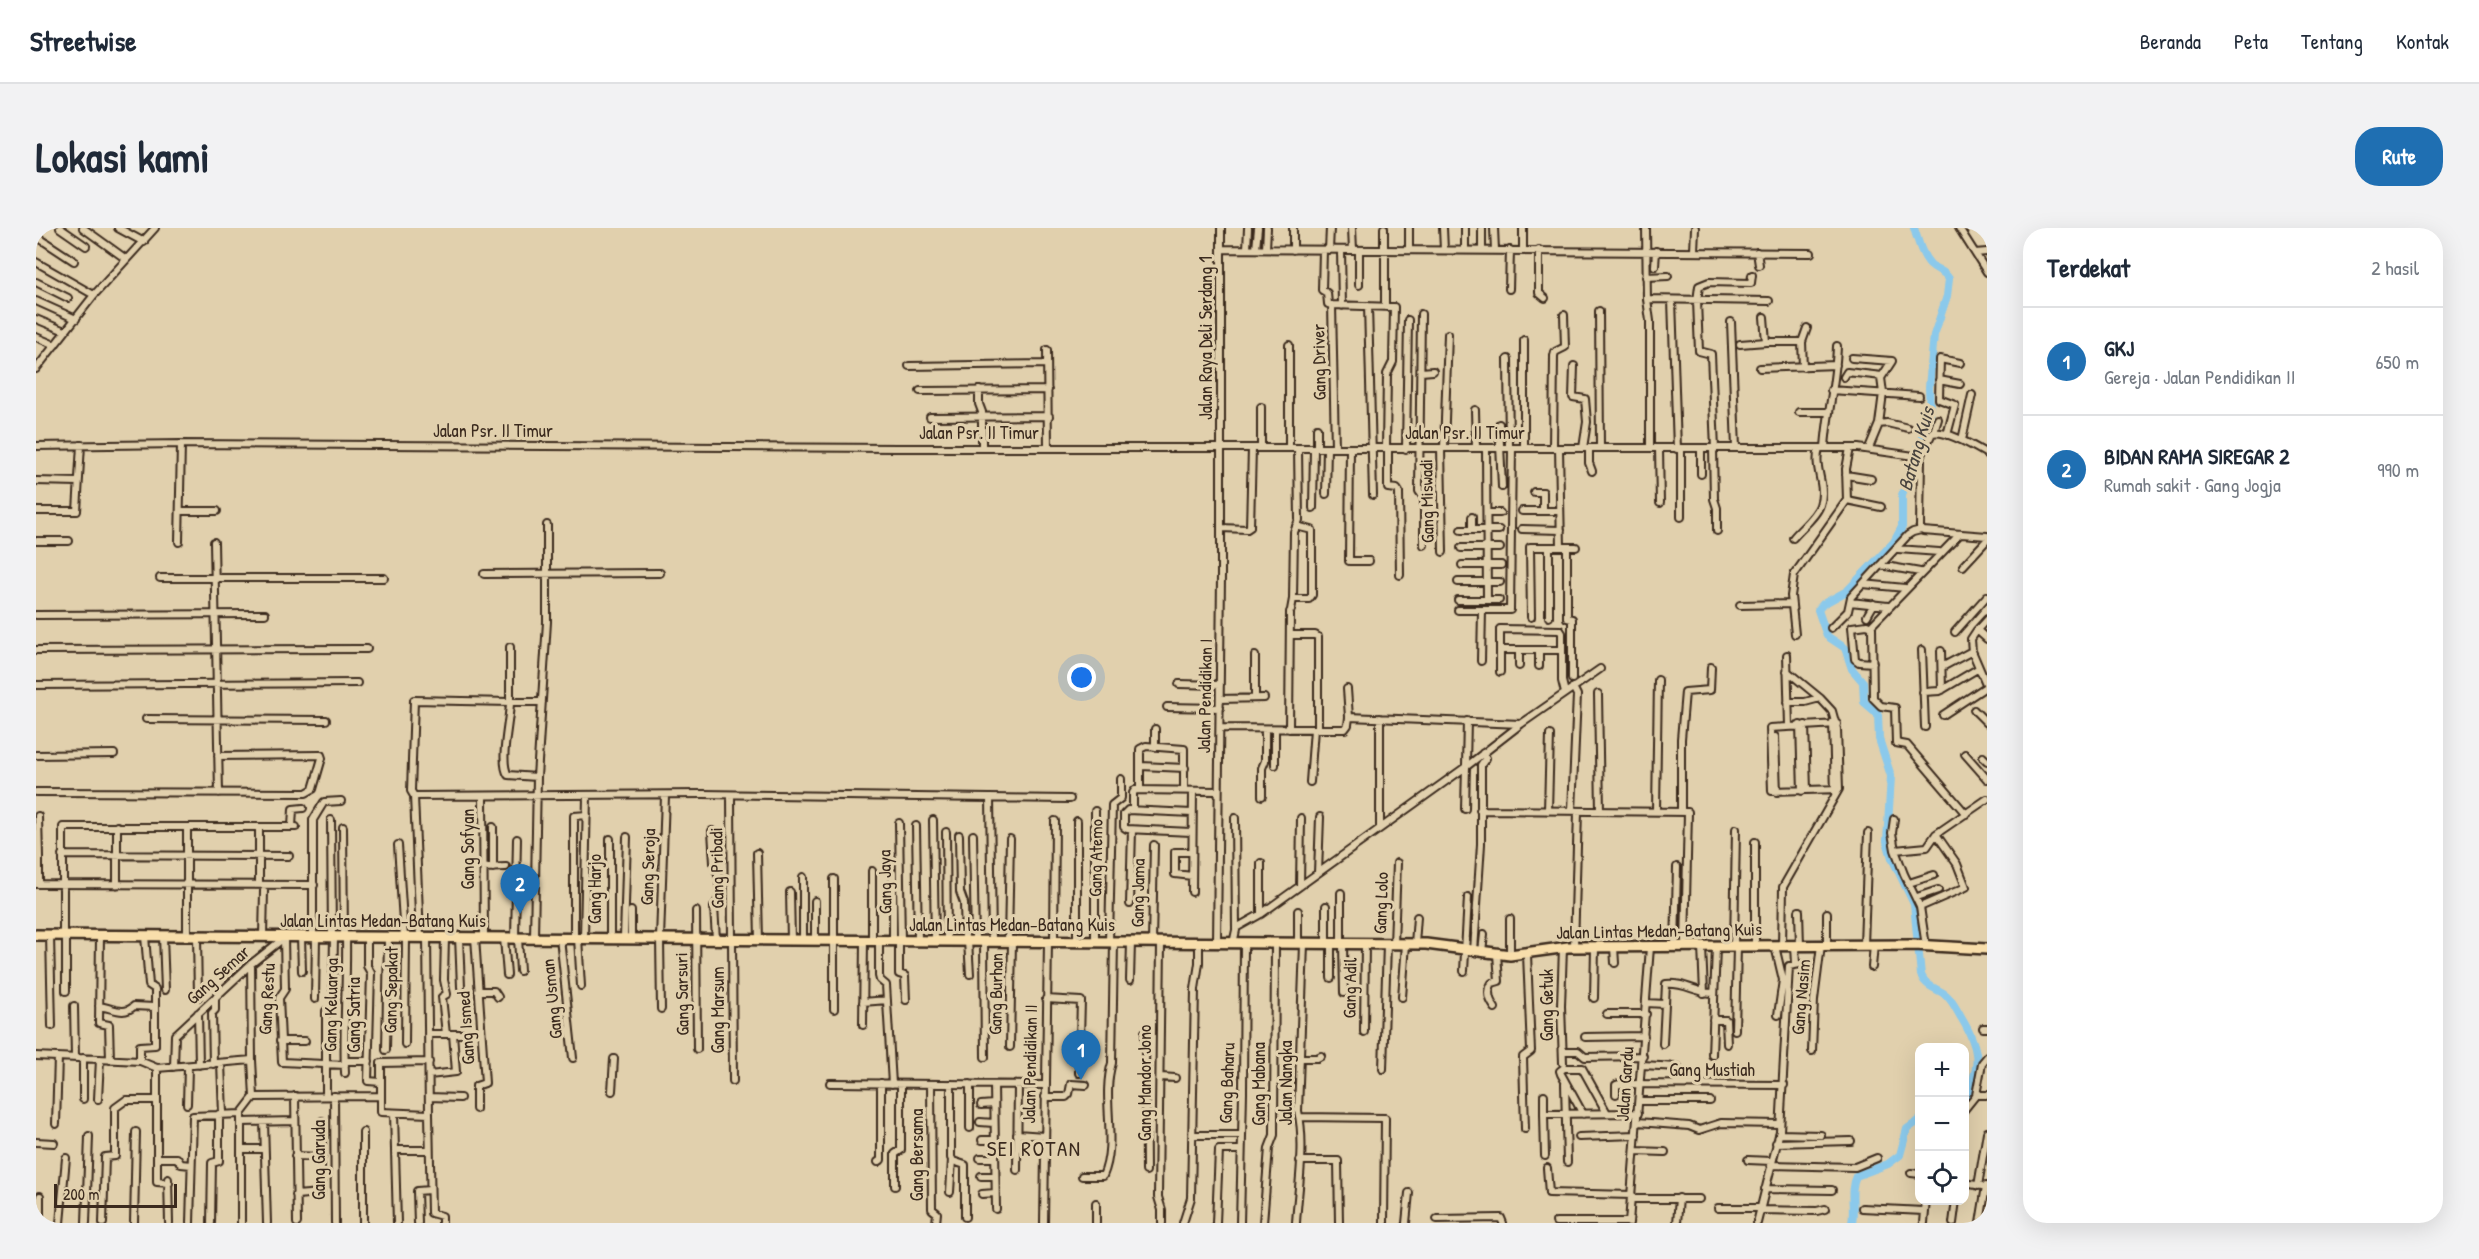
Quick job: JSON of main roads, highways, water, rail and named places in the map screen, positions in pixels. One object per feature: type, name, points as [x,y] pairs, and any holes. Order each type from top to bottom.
[{"type":"highway","name":"Jalan Lintas Medan–Batang Kuis","points":[[36,935],[1156,943],[1199,943],[1231,939],[1275,944],[1410,944],[1510,955],[1574,946],[1920,945],[1987,949]]},
{"type":"waterway","name":"Batang Kuis","points":[[1914,228],[1927,260],[1949,279],[1947,296],[1934,335],[1929,387],[1930,414],[1902,495],[1902,527],[1894,542],[1847,591],[1823,604],[1818,610],[1827,636],[1845,648],[1852,669],[1863,682],[1864,702],[1878,714],[1879,739],[1891,776],[1887,841],[1892,858],[1914,904],[1921,975],[1929,985],[1951,1000],[1968,1030],[1975,1049],[1974,1078],[1965,1097]]},
{"type":"waterway","name":"Batang Kuis","points":[[1852,1223],[1853,1187],[1856,1176],[1888,1164],[1900,1155],[1907,1129],[1915,1123]]},
{"type":"place","name":"BIDAN RAMA SIREGAR 2","points":[[520,914]]},
{"type":"place","name":"GKJ","points":[[1081,1080]]},
{"type":"district","name":"SEI ROTAN","points":[[1034,1149]]}]
